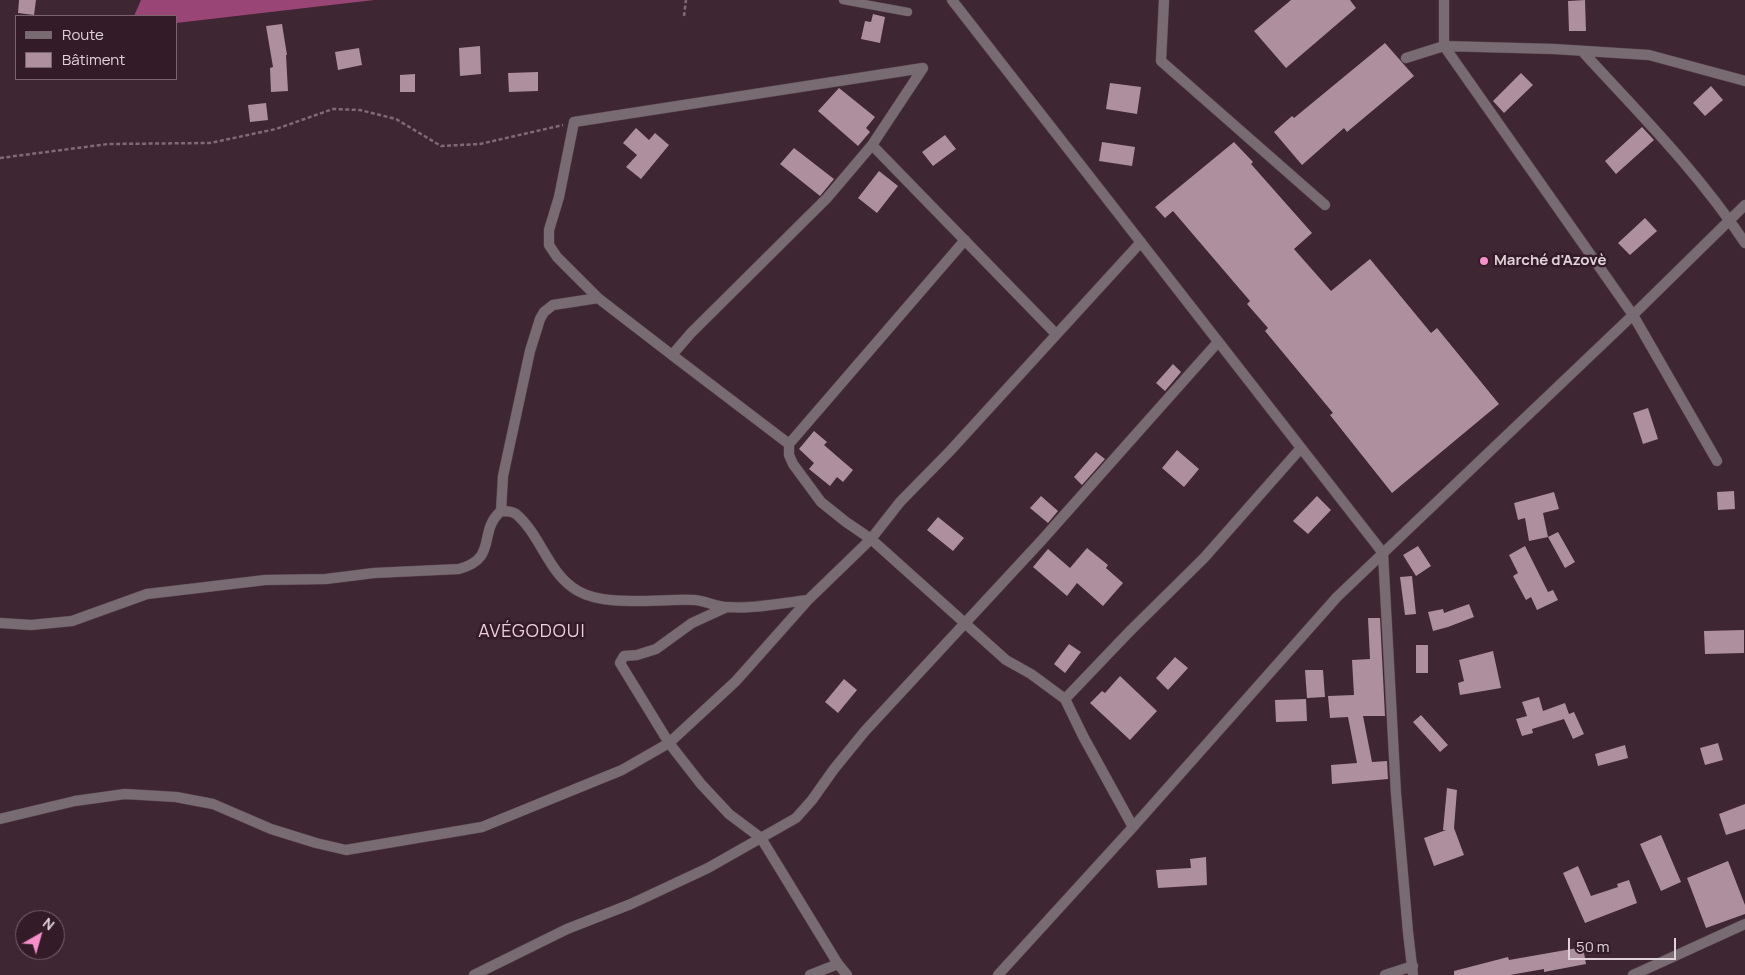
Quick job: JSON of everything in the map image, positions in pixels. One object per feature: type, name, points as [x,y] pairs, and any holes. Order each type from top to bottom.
[{"type":"street","points":[[952,0],[1383,553],[1396,794],[1413,971],[1385,975]]},
{"type":"street","points":[[1164,0],[1161,62],[1325,205]]},
{"type":"street","points":[[1444,0],[1444,46],[1633,315],[1717,461]]},
{"type":"street","points":[[1406,58],[1444,46],[1649,55],[1745,81]]},
{"type":"street","points":[[1582,51],[1680,158],[1729,219],[1745,243]]},
{"type":"street","points":[[672,355],[691,333],[827,198],[872,145],[923,68],[574,122],[559,197],[548,230],[549,245],[557,257],[598,298],[672,355],[789,444]]},
{"type":"street","points":[[872,145],[1056,334]]},
{"type":"street","points":[[998,975],[1133,827],[1337,597],[1633,315],[1745,204]]},
{"type":"street","points":[[965,240],[789,444],[789,455],[793,464],[821,502],[870,539],[1006,660],[1031,674],[1065,698],[1083,736],[1133,827]]},
{"type":"street","points":[[0,819],[75,802],[125,794],[176,797],[213,804],[271,829],[346,850],[482,827],[622,770],[669,743],[736,681],[808,600],[870,539],[900,502],[950,451],[1141,242]]},
{"type":"street","points":[[0,623],[31,625],[72,621],[147,594],[265,580],[326,578],[459,568],[472,565],[482,556],[490,525],[501,511],[503,476],[530,351],[540,319],[544,312],[553,305],[598,298]]},
{"type":"street","points":[[479,974],[568,929],[631,904],[708,868],[796,818],[865,731],[1042,540],[1218,342]]},
{"type":"street","points":[[1065,698],[1204,558],[1301,448]]},
{"type":"street","points":[[501,511],[516,514],[534,536],[550,563],[567,583],[578,591],[594,596],[619,601],[696,600],[727,607],[765,606],[808,600]]},
{"type":"street","points":[[727,607],[692,623],[656,648],[628,655],[621,660],[621,667],[669,743],[701,784],[729,814],[760,838],[838,964],[847,975]]},
{"type":"street","points":[[1638,974],[1745,924]]},
{"type":"street","points":[[810,975],[838,964]]},
{"type":"lane","points":[[843,0],[908,12]]},
{"type":"path","points":[[684,16],[686,0]]},
{"type":"path","points":[[0,158],[108,144],[210,143],[276,129],[333,109],[360,110],[396,119],[441,146],[480,144],[574,122]]},
{"type":"shaded area","points":[[141,0],[374,0],[178,23],[178,15],[134,15]]},
{"type":"building","points":[[19,0],[36,0],[34,15],[18,13]]},
{"type":"building","points":[[1291,0],[1350,0],[1356,8],[1286,68],[1254,31]]},
{"type":"building","points":[[1585,0],[1586,31],[1569,31],[1568,1]]},
{"type":"building","points":[[873,14],[885,17],[880,43],[861,39],[865,21],[871,22]]},
{"type":"building","points":[[282,24],[287,55],[288,91],[271,92],[270,68],[273,67],[266,26]]},
{"type":"building","points":[[1385,43],[1414,76],[1347,132],[1344,128],[1302,165],[1274,132],[1292,116],[1294,118]]},
{"type":"building","points":[[480,46],[481,74],[460,76],[459,48]]},
{"type":"building","points":[[359,48],[362,65],[338,70],[335,52]]},
{"type":"building","points":[[538,72],[538,91],[509,92],[508,73]]},
{"type":"building","points":[[1521,73],[1533,85],[1504,113],[1493,101]]},
{"type":"building","points":[[415,74],[415,92],[400,92],[400,75]]},
{"type":"building","points":[[1110,83],[1141,87],[1137,114],[1106,109]]},
{"type":"building","points":[[1711,86],[1723,100],[1705,116],[1693,103]]},
{"type":"building","points":[[839,88],[875,117],[866,128],[870,132],[858,146],[818,111]]},
{"type":"building","points":[[266,103],[268,120],[250,122],[248,105]]},
{"type":"building","points":[[1642,127],[1654,140],[1616,174],[1605,161]]},
{"type":"building","points":[[636,128],[649,140],[655,133],[669,145],[641,179],[626,167],[637,155],[623,143]]},
{"type":"building","points":[[945,135],[956,149],[933,166],[922,152]]},
{"type":"building","points":[[1102,142],[1135,147],[1132,166],[1099,161]]},
{"type":"building","points":[[1234,142],[1312,233],[1294,249],[1331,291],[1370,259],[1431,333],[1437,328],[1499,404],[1392,493],[1330,415],[1333,413],[1265,331],[1268,328],[1247,304],[1250,301],[1173,211],[1165,218],[1155,207]]},
{"type":"building","points":[[794,148],[834,179],[820,196],[780,164]]},
{"type":"building","points":[[879,171],[898,186],[877,213],[858,198]]},
{"type":"building","points":[[1645,218],[1657,231],[1630,255],[1618,243]]},
{"type":"building","points":[[1173,364],[1181,372],[1165,391],[1156,383]]},
{"type":"building","points":[[1648,408],[1658,439],[1643,444],[1633,413]]},
{"type":"building","points":[[814,431],[827,442],[824,445],[853,470],[843,482],[837,477],[830,486],[809,469],[814,463],[799,449]]},
{"type":"building","points":[[1177,450],[1199,469],[1184,487],[1162,468]]},
{"type":"building","points":[[1096,452],[1105,459],[1082,485],[1074,477]]},
{"type":"building","points":[[1734,491],[1735,509],[1718,510],[1717,492]]},
{"type":"building","points":[[1554,492],[1559,509],[1543,513],[1548,537],[1529,541],[1525,518],[1518,520],[1514,503]]},
{"type":"building","points":[[1041,496],[1058,511],[1048,523],[1030,508]]},
{"type":"building","points":[[1317,496],[1331,510],[1308,534],[1293,521]]},
{"type":"building","points":[[938,517],[964,538],[953,551],[927,530]]},
{"type":"building","points":[[1558,532],[1575,562],[1565,568],[1548,537]]},
{"type":"building","points":[[1418,546],[1431,566],[1416,576],[1403,555]]},
{"type":"building","points":[[1525,546],[1548,592],[1553,590],[1558,600],[1537,610],[1531,597],[1526,600],[1513,576],[1518,573],[1509,555]]},
{"type":"building","points":[[1087,548],[1108,565],[1106,568],[1123,583],[1103,606],[1077,583],[1067,596],[1033,567],[1048,549],[1070,568]]},
{"type":"building","points":[[1412,576],[1416,614],[1405,615],[1400,577]]},
{"type":"building","points":[[1469,604],[1474,617],[1433,631],[1428,612],[1443,609],[1444,613]]},
{"type":"building","points":[[1368,618],[1380,618],[1385,716],[1363,716],[1372,762],[1387,761],[1388,779],[1332,784],[1331,765],[1357,763],[1348,717],[1330,718],[1328,696],[1354,695],[1352,660],[1370,659]]},
{"type":"building","points":[[1744,630],[1744,653],[1705,654],[1704,631]]},
{"type":"building","points":[[1069,644],[1081,652],[1065,673],[1054,664]]},
{"type":"building","points":[[1416,645],[1428,645],[1428,673],[1416,673]]},
{"type":"building","points":[[1493,651],[1501,688],[1460,695],[1458,683],[1464,681],[1459,660]]},
{"type":"building","points":[[1175,657],[1188,668],[1168,690],[1156,678]]},
{"type":"building","points":[[1305,670],[1323,670],[1325,697],[1307,698]]},
{"type":"building","points":[[1120,676],[1157,711],[1130,740],[1090,703],[1102,691],[1105,693]]},
{"type":"building","points":[[844,679],[857,690],[838,713],[825,702]]},
{"type":"building","points":[[1539,697],[1543,711],[1565,703],[1569,714],[1574,712],[1584,734],[1573,739],[1564,719],[1532,729],[1533,733],[1522,736],[1516,719],[1527,716],[1522,702]]},
{"type":"building","points":[[1306,699],[1307,721],[1276,722],[1275,700]]},
{"type":"building","points":[[1421,715],[1448,745],[1440,752],[1413,722]]},
{"type":"building","points":[[1718,743],[1723,760],[1705,765],[1700,748]]},
{"type":"building","points":[[1625,745],[1628,758],[1598,766],[1595,754]]},
{"type":"building","points":[[1447,788],[1457,790],[1454,828],[1464,855],[1434,866],[1424,838],[1446,830],[1443,830]]},
{"type":"building","points":[[1745,804],[1745,829],[1726,835],[1719,814]]},
{"type":"building","points":[[1661,835],[1681,882],[1661,891],[1640,844]]},
{"type":"building","points":[[1206,857],[1207,885],[1158,888],[1156,870],[1191,868],[1190,859]]},
{"type":"building","points":[[1728,861],[1745,905],[1745,914],[1706,928],[1687,878]]},
{"type":"building","points":[[1578,866],[1591,896],[1618,887],[1617,884],[1629,880],[1637,903],[1585,923],[1563,873]]},
{"type":"building","points":[[1583,947],[1586,964],[1544,972],[1544,969],[1510,975],[1454,975],[1454,971],[1508,957],[1509,960]]},
{"type":"place","name":"Marché d'Azovè","points":[[1484,261]]},
{"type":"district","name":"AVÉGODOUI","points":[[532,632]]}]
